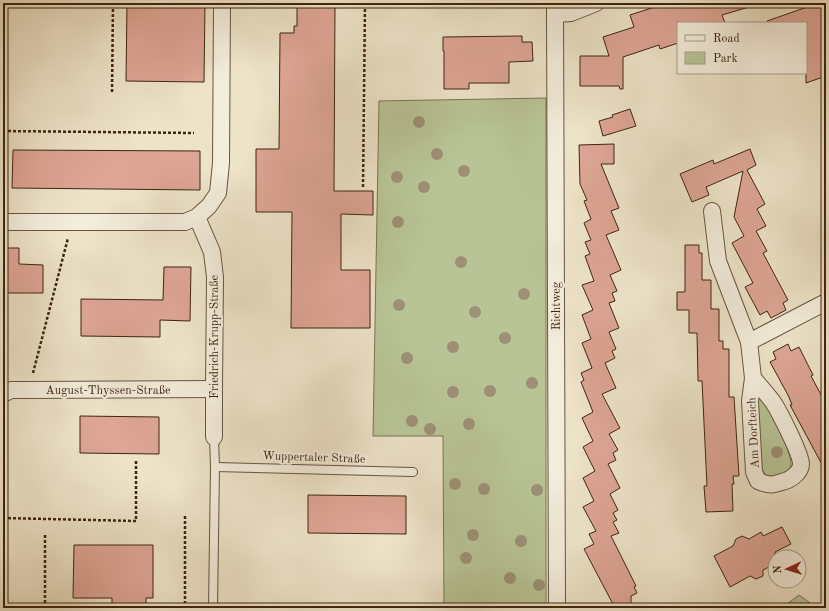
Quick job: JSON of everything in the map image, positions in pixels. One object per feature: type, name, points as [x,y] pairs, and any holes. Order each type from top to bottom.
[{"type":"street","points":[[3,222],[185,222],[197,217],[209,206],[218,193],[220,163],[222,3]]},
{"type":"street","points":[[556,8],[571,13],[596,3]]},
{"type":"street","name":"Richtweg","points":[[556,8],[557,608]]},
{"type":"street","name":"Am Dorfteich","points":[[712,211],[718,261],[749,342],[754,378],[750,400],[754,472],[758,481],[767,485],[776,484],[792,478],[799,471],[801,465],[798,452],[774,403],[754,378]]},
{"type":"street","name":"Friedrich-Krupp-Straße","points":[[197,217],[212,252],[216,277],[214,437]]},
{"type":"street","points":[[749,342],[826,302]]},
{"type":"street","name":"August-Thyssen-Straße","points":[[3,394],[11,390],[214,389]]},
{"type":"lane","points":[[213,608],[214,437]]},
{"type":"lane","name":"Wuppertaler Straße","points":[[215,467],[413,472]]},
{"type":"path","points":[[112,92],[113,3]]},
{"type":"path","points":[[363,187],[365,3]]},
{"type":"path","points":[[3,131],[194,133]]},
{"type":"path","points":[[29,390],[72,222]]},
{"type":"path","points":[[3,518],[136,521],[136,460]]},
{"type":"path","points":[[185,516],[185,608]]},
{"type":"path","points":[[45,535],[45,608]]},
{"type":"green space","points":[[546,98],[546,608],[444,608],[443,436],[373,436],[379,101]]},
{"type":"green space","points":[[756,395],[761,396],[779,430],[790,457],[790,467],[781,475],[773,477],[766,475],[760,464]]},
{"type":"green space","points":[[799,595],[817,608],[782,608]]},
{"type":"building","points":[[127,3],[205,3],[204,82],[126,81]]},
{"type":"building","points":[[297,3],[335,3],[334,191],[373,191],[373,215],[341,214],[341,270],[370,270],[370,328],[291,328],[292,212],[256,212],[256,149],[279,149],[280,33],[294,33],[294,26],[297,26]]},
{"type":"building","points":[[667,3],[749,3],[749,7],[722,15],[725,22],[677,22],[677,43],[660,49],[659,45],[623,57],[623,89],[620,89],[619,86],[580,86],[580,56],[609,56],[603,37],[634,27],[630,15]]},
{"type":"building","points":[[806,3],[823,3],[826,28],[826,76],[806,83],[807,22],[767,21],[807,7]]},
{"type":"building","points":[[522,36],[522,42],[532,42],[533,61],[509,62],[509,83],[469,83],[469,89],[444,89],[443,37]]},
{"type":"building","points":[[630,109],[636,126],[603,136],[599,121],[613,117],[612,115]]},
{"type":"building","points":[[614,144],[614,164],[601,164],[619,208],[611,211],[619,230],[606,235],[621,270],[610,275],[617,291],[612,293],[615,301],[609,303],[619,328],[609,332],[616,349],[612,351],[615,358],[605,363],[616,388],[602,394],[620,428],[609,434],[618,450],[613,453],[616,460],[608,464],[620,488],[610,494],[618,510],[613,513],[617,520],[613,522],[619,533],[611,536],[636,586],[634,587],[637,593],[631,596],[631,608],[615,608],[584,549],[594,544],[589,534],[596,531],[583,507],[594,501],[583,478],[595,471],[583,447],[593,441],[582,418],[593,412],[581,382],[584,380],[581,373],[592,368],[582,343],[591,339],[582,315],[593,310],[582,285],[594,281],[585,256],[590,254],[585,242],[591,240],[584,223],[591,219],[584,201],[587,200],[580,184],[579,145]]},
{"type":"building","points":[[750,149],[756,165],[747,170],[765,204],[757,209],[766,226],[756,231],[767,251],[763,253],[788,300],[783,303],[786,310],[771,318],[767,311],[760,315],[745,287],[753,283],[732,243],[744,236],[734,217],[743,171],[706,187],[709,195],[692,202],[680,174],[713,160],[714,164]]},
{"type":"building","points":[[13,150],[200,151],[200,190],[12,188]]},
{"type":"building","points":[[685,245],[699,245],[699,253],[702,253],[702,280],[711,280],[711,309],[719,309],[719,341],[723,341],[723,349],[729,349],[729,397],[734,397],[739,476],[733,476],[733,511],[706,512],[704,486],[707,486],[702,381],[698,381],[697,333],[689,333],[689,310],[677,310],[677,292],[685,292]]},
{"type":"building","points":[[3,248],[19,248],[19,264],[43,265],[43,293],[3,293]]},
{"type":"building","points":[[164,267],[191,267],[190,321],[160,320],[160,337],[81,336],[81,299],[163,300]]},
{"type":"building","points":[[788,344],[791,351],[799,347],[813,375],[811,376],[826,404],[826,472],[790,405],[792,405],[789,397],[770,362],[776,359],[773,352]]},
{"type":"building","points":[[80,416],[159,417],[159,454],[80,453]]},
{"type":"building","points":[[308,495],[406,496],[406,534],[308,533]]},
{"type":"building","points":[[782,527],[791,544],[781,549],[767,549],[767,568],[763,570],[763,576],[756,579],[750,576],[730,587],[714,556],[733,546],[736,539],[742,536],[749,539],[761,532],[763,536]]},
{"type":"building","points":[[74,545],[153,545],[153,598],[146,598],[146,608],[112,608],[112,598],[73,598]]}]
